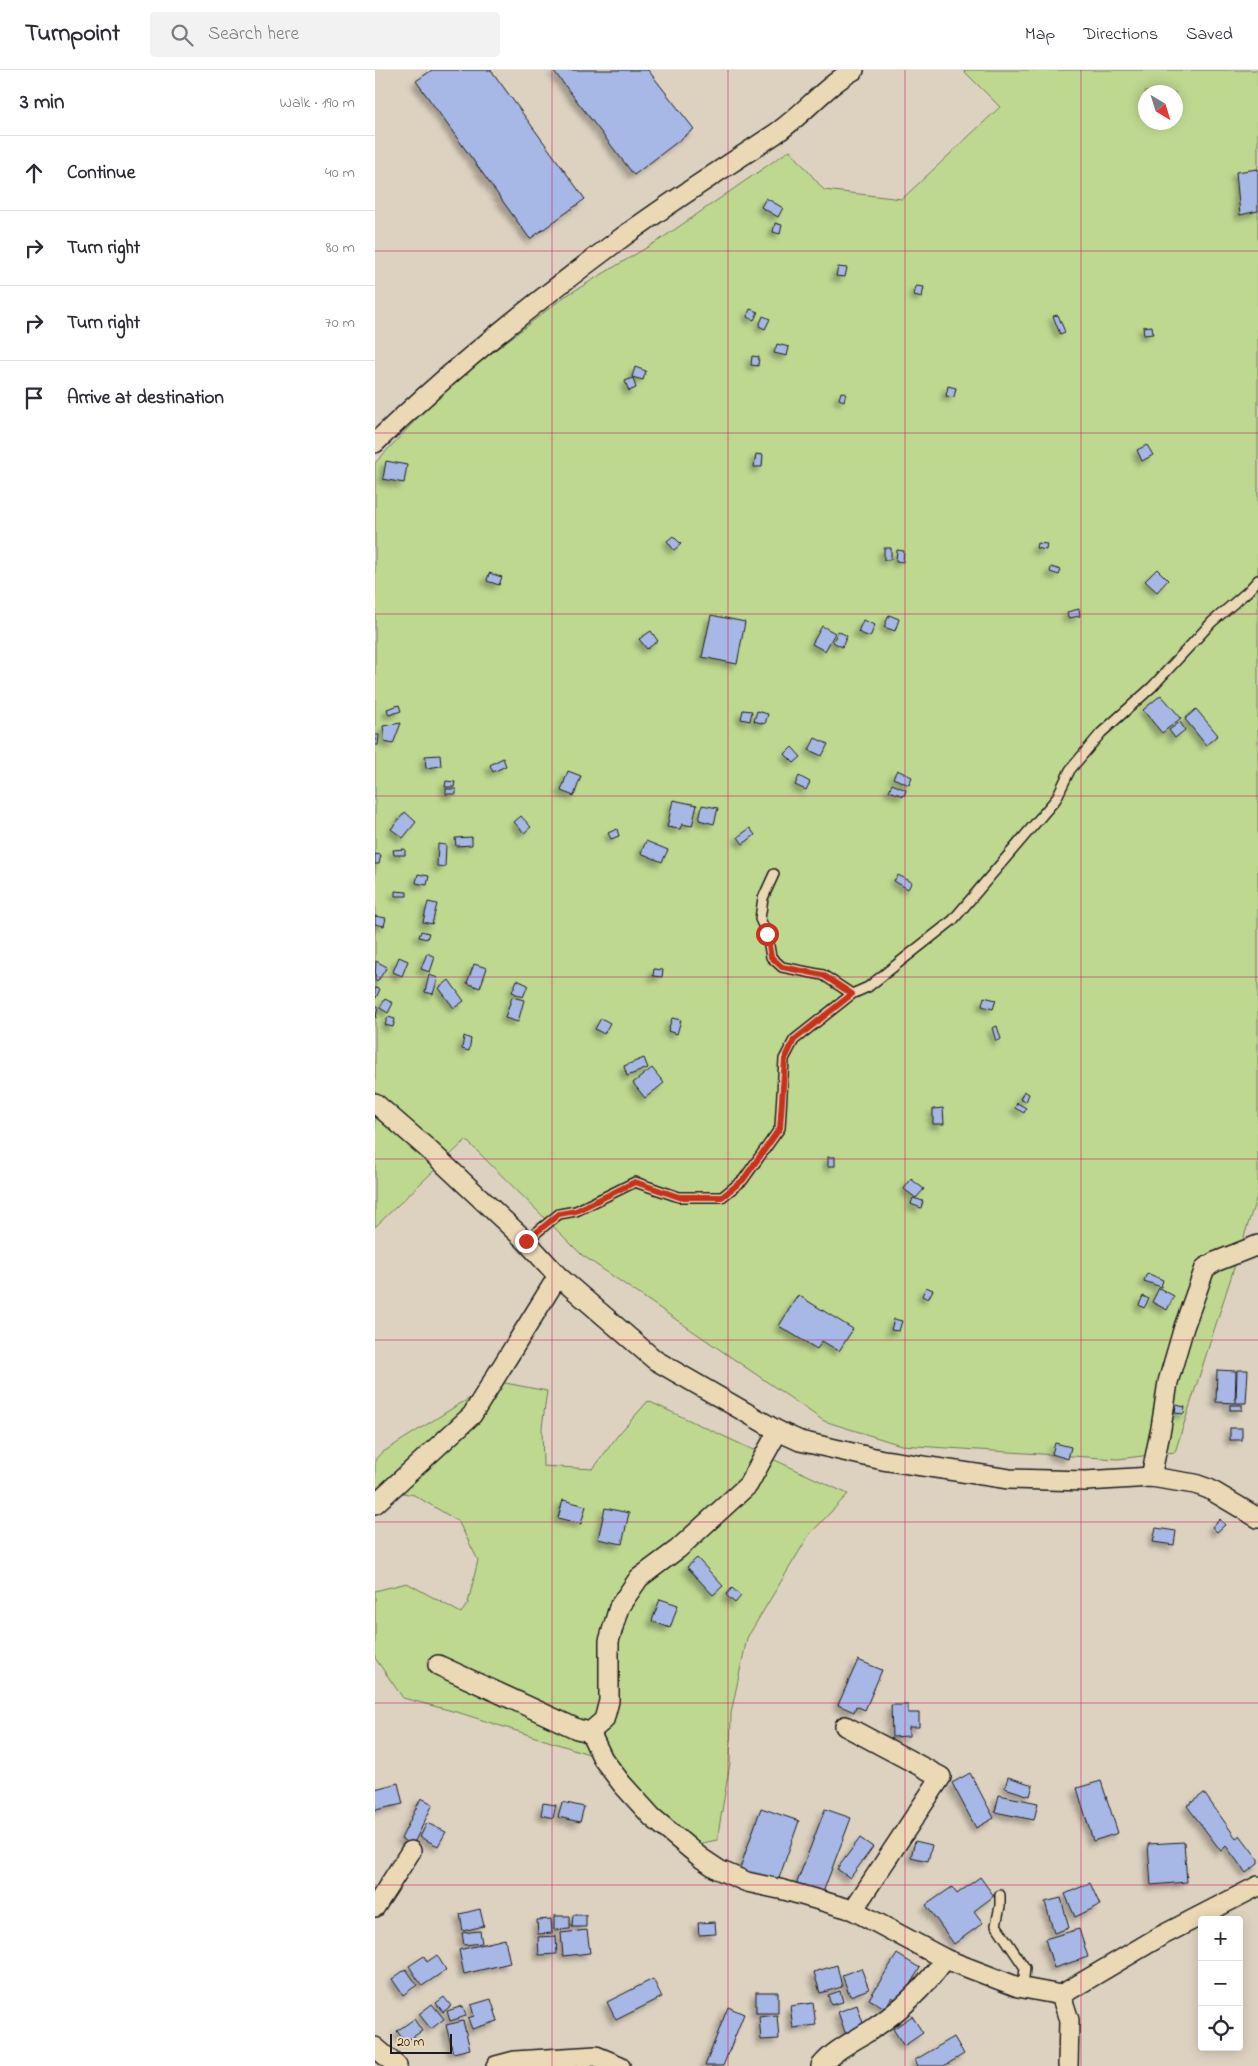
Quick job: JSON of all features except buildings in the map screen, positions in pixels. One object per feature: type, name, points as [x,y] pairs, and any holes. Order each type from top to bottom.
[{"type":"street","points":[[375,443],[465,360],[513,321],[617,242],[786,126],[842,76],[853,70]]},
{"type":"street","points":[[375,1103],[428,1149],[526,1241],[558,1276],[655,1360],[778,1431],[800,1441],[883,1460],[1009,1478],[1086,1481],[1151,1477],[1195,1484],[1209,1489],[1258,1518]]},
{"type":"street","points":[[1151,1477],[1168,1382],[1184,1327],[1205,1268],[1215,1262],[1258,1245]]},
{"type":"street","points":[[375,1504],[473,1415],[558,1276]]},
{"type":"street","points":[[590,1732],[604,1720],[609,1701],[609,1641],[619,1607],[639,1578],[685,1543],[748,1485],[778,1431]]},
{"type":"street","points":[[438,1665],[577,1729],[590,1732]]},
{"type":"street","points":[[845,1726],[941,1777],[853,1910]]},
{"type":"street","points":[[590,1732],[603,1759],[621,1784],[652,1817],[701,1858],[719,1870],[747,1882],[784,1890],[853,1910],[945,1959],[1018,1987],[1061,1995],[1159,1936],[1258,1886]]},
{"type":"street","points":[[375,1907],[411,1851]]},
{"type":"street","points":[[821,2066],[826,2060],[871,2030],[907,2002],[930,1980],[945,1959]]},
{"type":"street","points":[[1061,1995],[1069,2020],[1068,2066]]},
{"type":"street","points":[[375,2047],[397,2066]]},
{"type":"street","points":[[496,2066],[515,2061],[596,2056],[620,2066]]},
{"type":"lane","points":[[526,1241],[559,1214],[576,1211],[635,1182],[679,1197],[722,1197],[743,1180],[780,1128],[785,1059],[794,1040],[852,994],[868,987],[953,920],[1056,799],[1070,770],[1101,733],[1152,687],[1212,622],[1258,580]]},
{"type":"lane","points":[[774,874],[763,898],[760,919],[767,934],[771,957],[782,967],[823,975],[852,994]]},
{"type":"lane","points":[[1000,1895],[1001,1906],[996,1924],[1025,1968],[1024,1977],[1018,1987]]},
{"type":"green space","points":[[963,70],[1258,70],[1258,1193],[1175,1452],[1118,1459],[901,1445],[824,1421],[582,1255],[466,1140],[375,1227],[375,463],[446,388],[564,297],[661,239],[790,150],[824,190],[902,199],[1000,107]]},
{"type":"green space","points":[[500,1382],[547,1391],[542,1427],[543,1466],[593,1469],[618,1435],[648,1401],[848,1494],[809,1535],[747,1638],[731,1713],[730,1763],[717,1840],[693,1845],[654,1814],[614,1762],[460,1713],[403,1698],[375,1658],[375,1591],[407,1583],[461,1613],[468,1603],[478,1560],[458,1521],[414,1495],[375,1488],[375,1460],[380,1454],[456,1406]]},
{"type":"route","points":[[526,1241],[559,1214],[576,1211],[635,1182],[679,1197],[722,1197],[743,1180],[780,1128],[785,1059],[794,1040],[852,994],[823,975],[782,967],[771,957],[767,934]]}]
